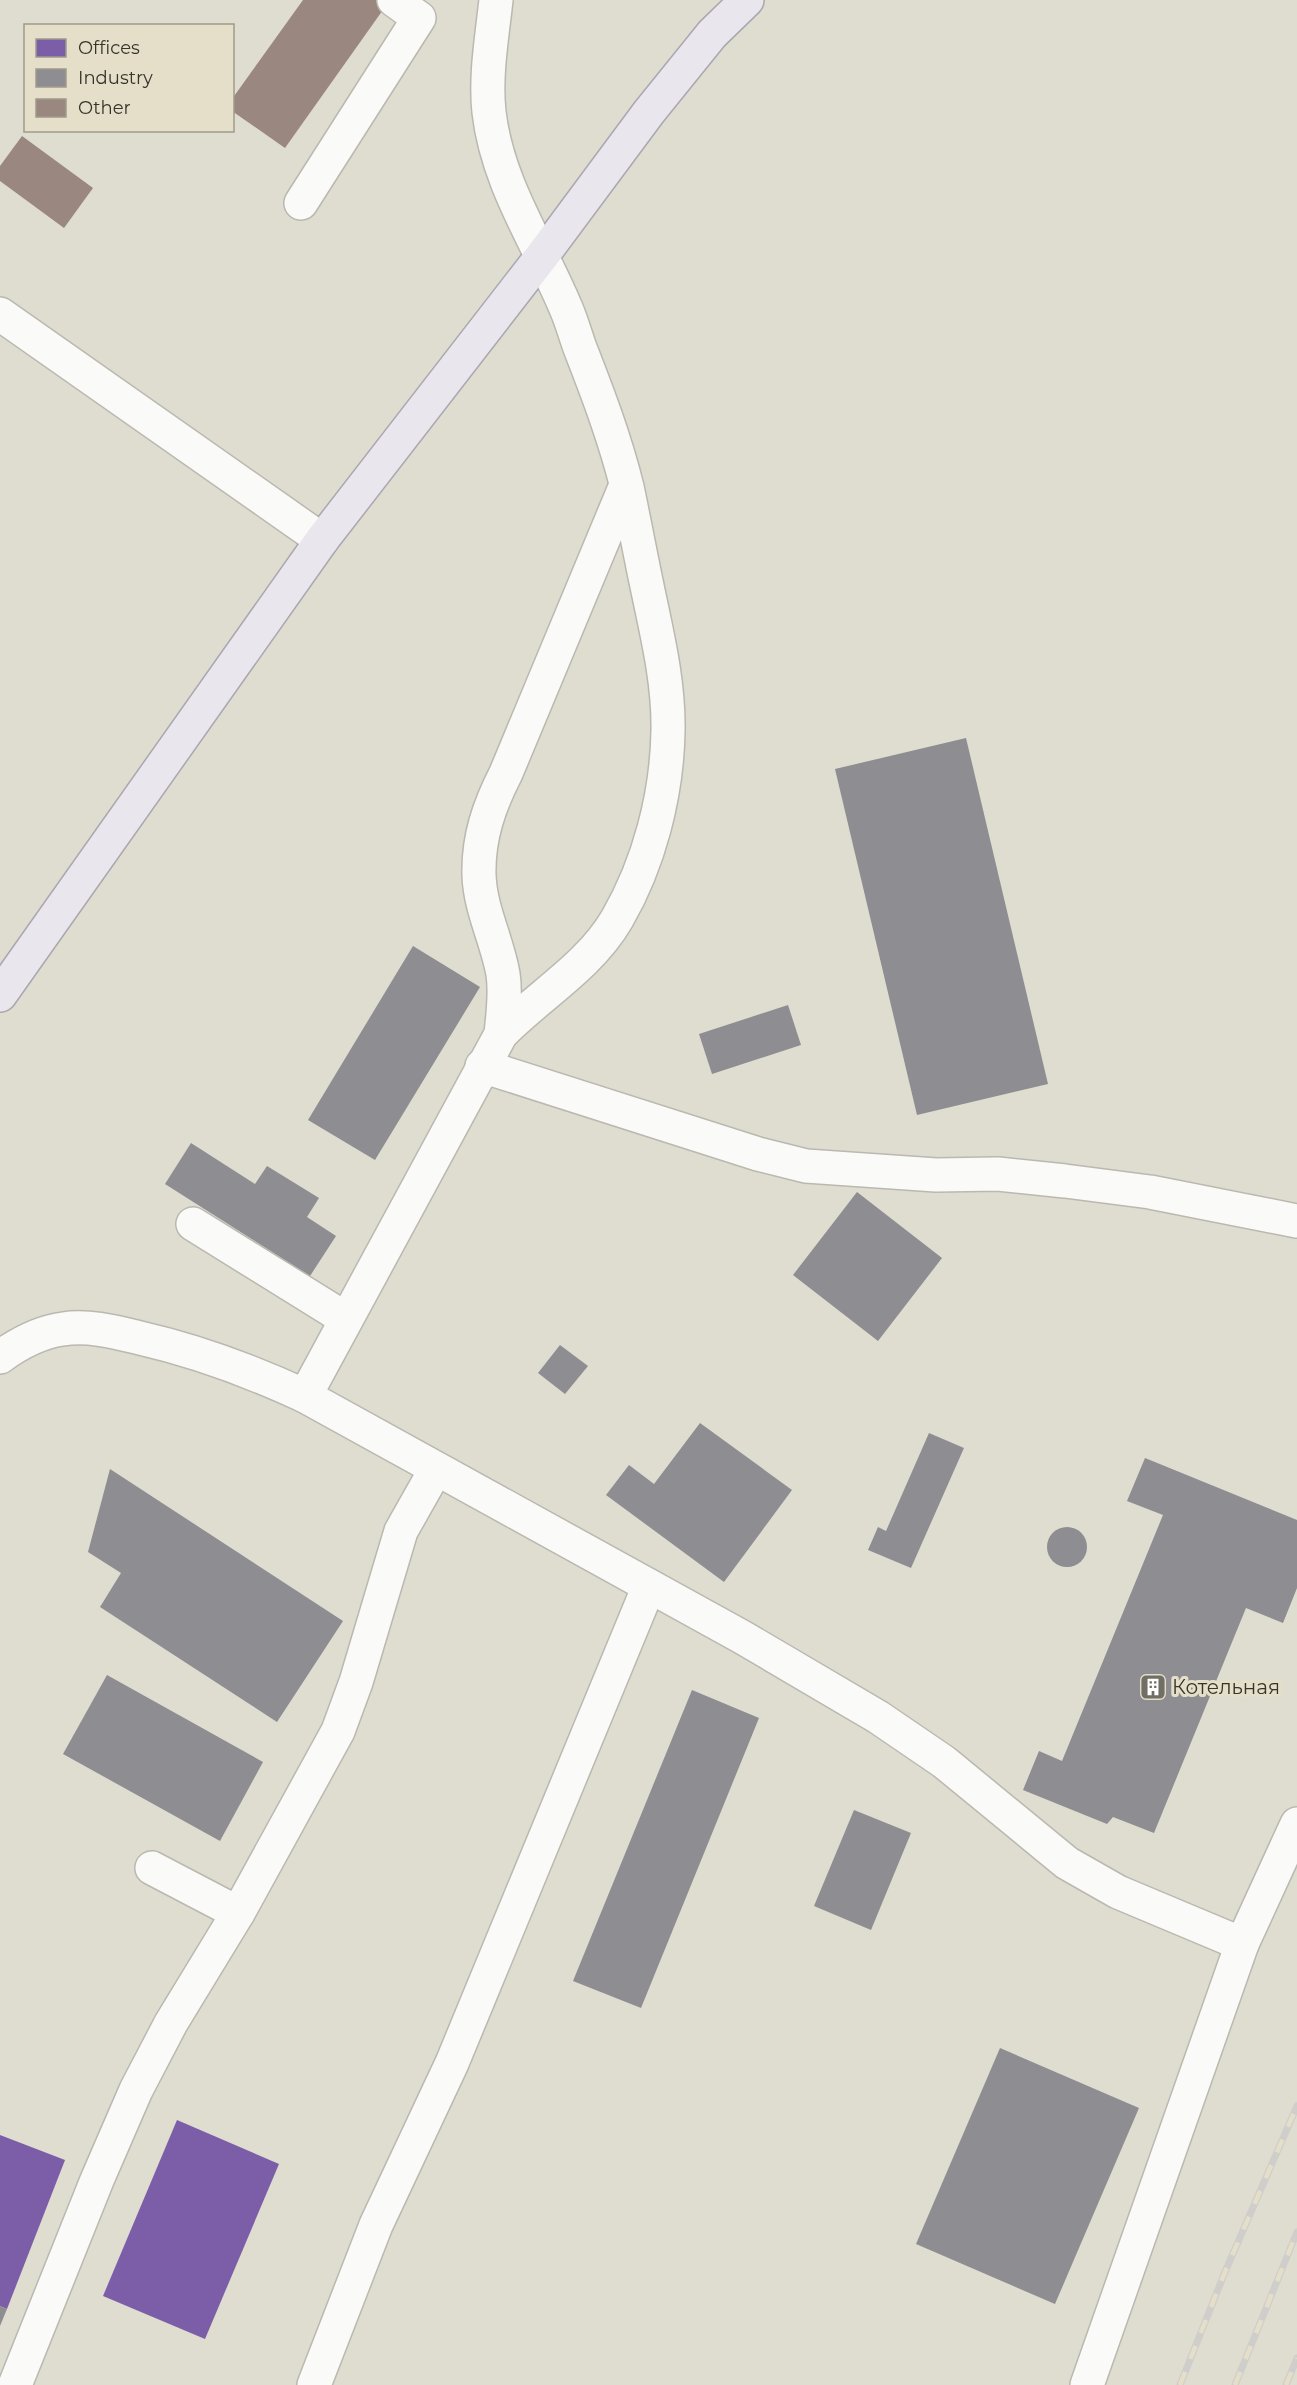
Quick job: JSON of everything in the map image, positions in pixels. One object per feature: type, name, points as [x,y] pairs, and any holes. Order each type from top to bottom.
[{"type":"main road","points":[[0,996],[322,540],[542,256],[649,112],[712,34],[747,0]]},
{"type":"lane","points":[[301,203],[419,18],[394,0]]},
{"type":"lane","points":[[304,1396],[501,1034],[525,1009],[562,981],[591,954],[616,920],[645,855],[664,784],[668,731],[665,674],[626,485],[601,400],[567,308],[517,207],[498,158],[489,112],[490,54],[496,0]]},
{"type":"lane","points":[[0,314],[322,540]]},
{"type":"lane","points":[[501,1034],[504,1004],[502,973],[484,909],[479,876],[480,840],[490,804],[506,773],[626,485]]},
{"type":"lane","points":[[482,1066],[758,1154],[806,1166],[936,1175],[998,1174],[1065,1181],[1150,1192],[1297,1221]]},
{"type":"lane","points":[[193,1224],[346,1319]]},
{"type":"lane","points":[[0,1357],[32,1337],[62,1329],[92,1328],[198,1352],[304,1396],[805,1673],[878,1717],[944,1762],[1067,1863],[1118,1892],[1242,1944]]},
{"type":"lane","points":[[15,2385],[96,2180],[136,2090],[171,2023],[238,1913],[338,1731],[356,1682],[401,1532],[436,1469]]},
{"type":"lane","points":[[314,2385],[376,2225],[399,2173],[425,2125],[452,2063],[649,1586]]},
{"type":"lane","points":[[1087,2385],[1242,1944],[1297,1824]]},
{"type":"lane","points":[[152,1868],[238,1913]]},
{"type":"building: Offices","points":[[177,2120],[279,2164],[205,2339],[103,2296]]},
{"type":"building: Offices","points":[[0,2135],[65,2160],[7,2309],[0,2306]]},
{"type":"building: Industry","points":[[966,738],[1048,1084],[917,1115],[835,769]]},
{"type":"building: Industry","points":[[413,946],[480,987],[375,1160],[308,1120]]},
{"type":"building: Industry","points":[[788,1005],[801,1045],[712,1074],[699,1034]]},
{"type":"building: Industry","points":[[191,1143],[255,1184],[267,1166],[319,1198],[307,1217],[336,1236],[310,1276],[165,1184]]},
{"type":"building: Industry","points":[[857,1192],[942,1258],[878,1341],[793,1275]]},
{"type":"building: Industry","points":[[560,1345],[588,1366],[565,1394],[538,1373]]},
{"type":"building: Industry","points":[[700,1423],[792,1490],[724,1582],[606,1495],[629,1465],[654,1484]]},
{"type":"building: Industry","points":[[929,1433],[964,1448],[911,1568],[868,1550],[878,1527],[886,1531]]},
{"type":"building: Industry","name":"Котельная","points":[[1145,1458],[1297,1520],[1297,1588],[1283,1623],[1246,1608],[1154,1833],[1113,1817],[1107,1824],[1023,1790],[1039,1751],[1062,1761],[1163,1515],[1127,1501]]},
{"type":"building: Industry","points":[[110,1469],[343,1621],[277,1722],[100,1607],[121,1573],[88,1552]]},
{"type":"building: Industry","points":[[1067,1527],[1075,1528],[1081,1533],[1086,1539],[1086,1555],[1081,1561],[1075,1566],[1067,1567],[1059,1566],[1053,1561],[1048,1555],[1047,1547],[1048,1539],[1053,1533],[1059,1528]]},
{"type":"building: Industry","points":[[107,1675],[263,1762],[220,1841],[63,1754]]},
{"type":"building: Industry","points":[[692,1690],[759,1718],[641,2008],[573,1981]]},
{"type":"building: Industry","points":[[854,1810],[911,1833],[871,1930],[814,1906]]},
{"type":"building: Industry","points":[[1000,2048],[1139,2108],[1055,2304],[916,2244]]},
{"type":"building: Industry","points":[[0,2306],[7,2309],[0,2326]]},
{"type":"building: Other","points":[[303,0],[390,0],[285,148],[234,112],[234,96]]},
{"type":"building: Other","points":[[22,136],[93,188],[64,228],[0,181],[0,166]]},
{"type":"railway","points":[[1180,2385],[1225,2272],[1297,2106]]},
{"type":"railway","points":[[1235,2385],[1297,2232]]},
{"type":"railway","points":[[1286,2385],[1297,2358]]},
{"type":"place","name":"Котельная","points":[[1153,1687]]}]
